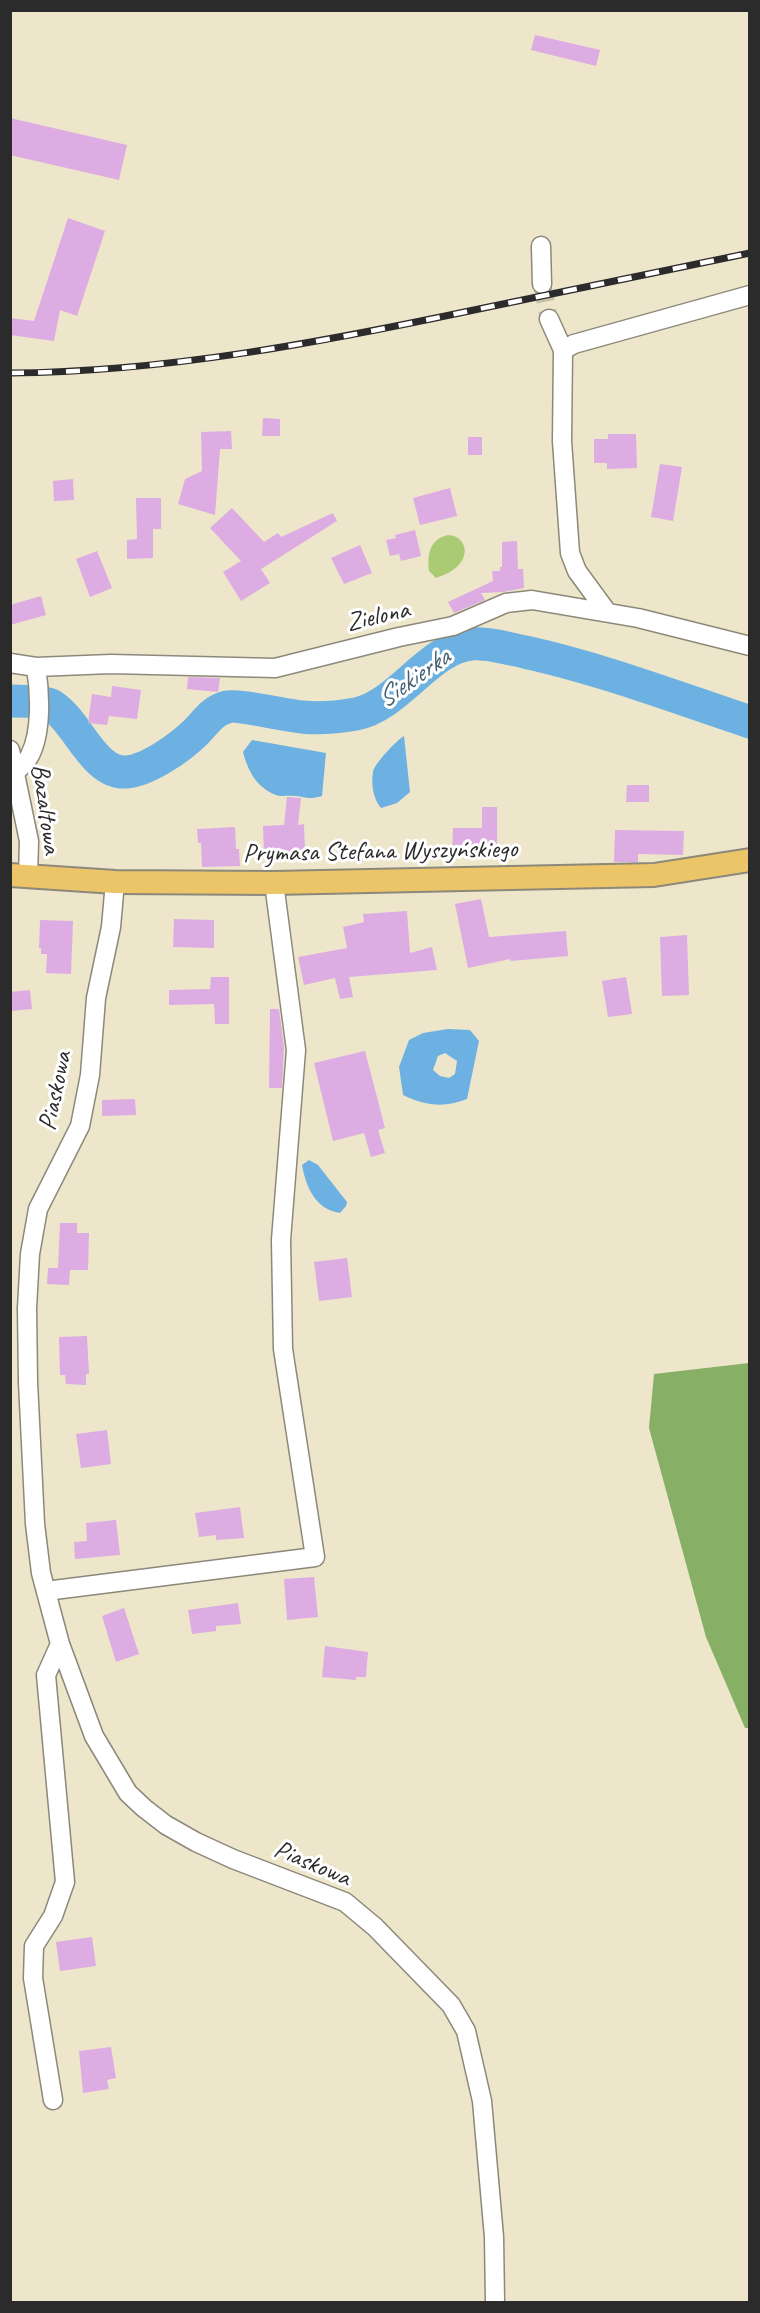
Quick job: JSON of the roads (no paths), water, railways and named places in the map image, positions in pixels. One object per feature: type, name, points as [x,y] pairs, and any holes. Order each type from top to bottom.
[{"type":"main road","name":"Prymasa Stefana Wyszyńskiego","points":[[19,876],[116,882],[274,883],[654,875],[750,860]]},
{"type":"street","points":[[540,246],[542,284]]},
{"type":"street","points":[[563,350],[574,344],[750,295]]},
{"type":"street","points":[[549,319],[563,350],[562,441],[570,553],[577,571],[607,612]]},
{"type":"street","name":"Zielona","points":[[10,663],[36,667],[111,664],[275,668],[453,626],[498,606],[532,600],[607,612],[750,646]]},
{"type":"street","points":[[15,773],[31,753],[37,726],[40,690],[36,667]]},
{"type":"street","name":"Bazaltowa","points":[[10,750],[29,841],[19,876]]},
{"type":"street","name":"Piaskowa","points":[[116,882],[111,927],[96,998],[90,1075],[80,1126],[38,1209],[30,1254],[27,1308],[30,1446],[41,1573],[60,1644],[94,1736],[128,1793],[166,1825],[196,1842],[233,1859],[345,1902],[375,1927],[451,2005],[466,2031],[476,2066],[482,2100],[491,2207],[495,2302]]},
{"type":"street","points":[[46,1590],[315,1557],[283,1349],[281,1240],[296,1050],[274,883]]},
{"type":"street","points":[[53,2100],[33,1967],[34,1946],[53,1916],[65,1882],[46,1675],[60,1644]]},
{"type":"water","points":[[404,736],[410,792],[397,803],[381,808],[373,791],[374,768],[386,752]]},
{"type":"water","points":[[252,740],[326,753],[322,796],[310,798],[278,796],[263,788],[250,772],[243,752]]},
{"type":"water","points":[[448,1029],[470,1030],[479,1041],[467,1099],[443,1105],[419,1102],[403,1095],[399,1067],[409,1040],[423,1033]],"holes":[[[445,1053],[457,1061],[455,1074],[449,1078],[440,1076],[433,1070],[438,1056]]]},
{"type":"water","points":[[309,1160],[318,1165],[347,1202],[340,1213],[324,1207],[313,1196],[302,1165]]},
{"type":"waterway","name":"Siekierka","points":[[10,701],[51,705],[69,722],[95,756],[114,770],[126,772],[153,763],[173,751],[190,738],[213,714],[227,707],[241,707],[309,718],[356,714],[371,709],[386,700],[441,656],[456,648],[477,644],[554,659],[638,684],[750,722]]},
{"type":"tunnel","points":[[542,284],[549,319]]},
{"type":"railway","points":[[10,373],[127,367],[302,344],[750,253]]}]
